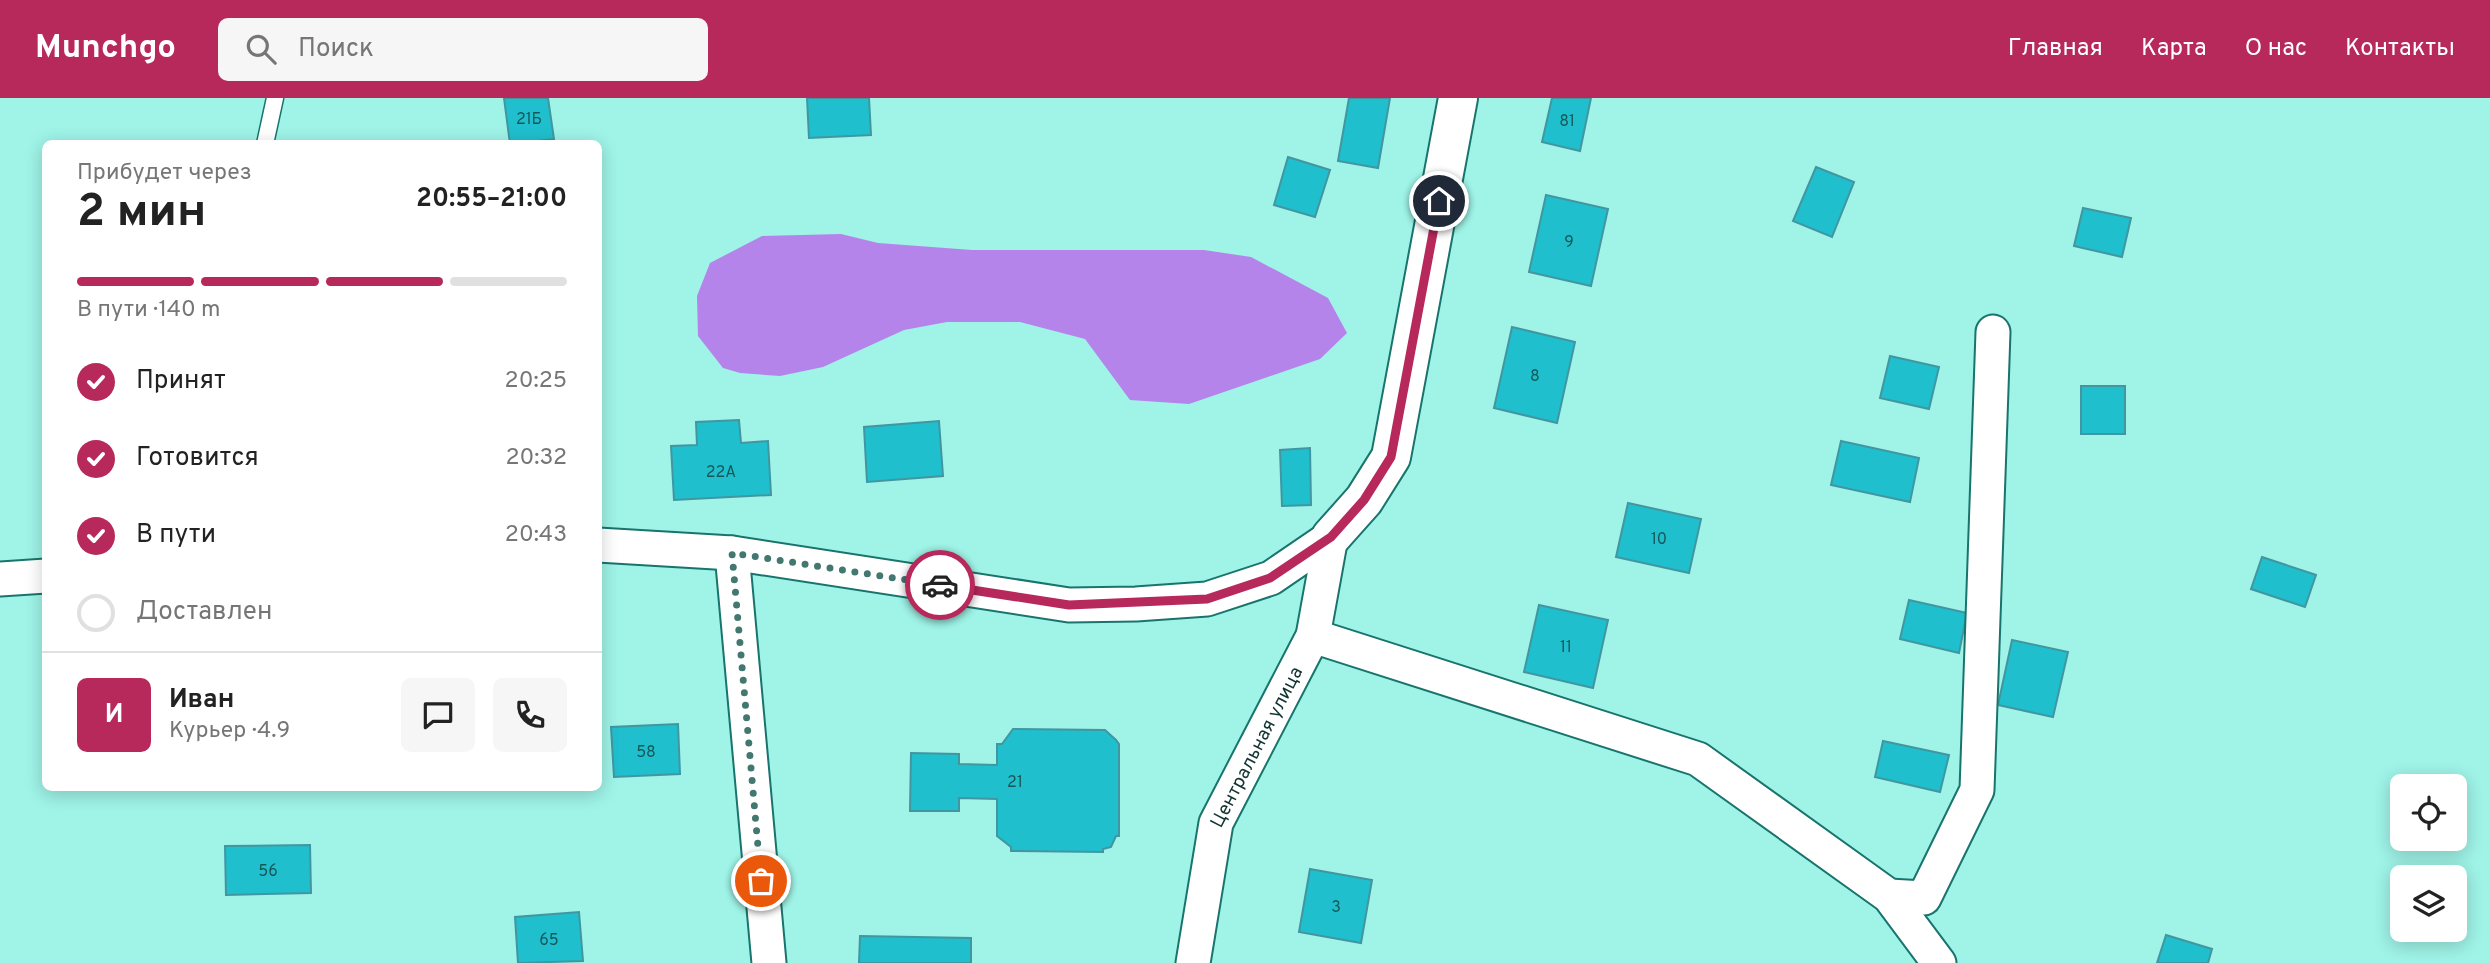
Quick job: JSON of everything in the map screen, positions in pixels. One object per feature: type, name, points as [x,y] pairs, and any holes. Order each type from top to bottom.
[{"type":"street","points":[[602,545],[732,553],[1069,605],[1207,599],[1270,578],[1331,537],[1364,500],[1391,457],[1458,98]]},
{"type":"street","points":[[1889,896],[1924,898],[1977,790],[1993,332]]},
{"type":"street","name":"Центральная улица","points":[[1193,963],[1216,823],[1313,636],[1331,537]]},
{"type":"street","points":[[732,553],[769,963]]},
{"type":"street","points":[[0,579],[42,576]]},
{"type":"street","points":[[1313,636],[1698,759],[1889,896],[1939,963]]},
{"type":"lane","points":[[266,140],[275,98]]},
{"type":"shaded area","points":[[841,234],[878,243],[972,250],[1204,250],[1251,257],[1328,298],[1347,333],[1320,359],[1189,404],[1130,400],[1085,339],[1020,322],[947,322],[904,330],[823,367],[780,376],[740,373],[723,368],[698,336],[697,296],[710,263],[762,236]]},
{"type":"building","points":[[504,98],[548,98],[554,139],[509,140]]},
{"type":"building","points":[[807,98],[869,98],[871,135],[809,138]]},
{"type":"building","points":[[1349,98],[1390,98],[1378,168],[1338,161]]},
{"type":"building","points":[[1552,98],[1591,98],[1580,151],[1542,142]]},
{"type":"building","points":[[1288,157],[1330,170],[1315,217],[1274,205]]},
{"type":"building","points":[[1816,167],[1854,182],[1832,237],[1793,221]]},
{"type":"building","points":[[1546,195],[1608,209],[1591,286],[1529,272]]},
{"type":"building","points":[[2083,208],[2131,218],[2122,257],[2074,246]]},
{"type":"building","points":[[1512,327],[1575,342],[1557,423],[1494,408]]},
{"type":"building","points":[[1890,356],[1939,367],[1929,409],[1880,398]]},
{"type":"building","points":[[2081,386],[2125,386],[2125,434],[2081,434]]},
{"type":"building","points":[[739,420],[741,443],[768,441],[771,495],[674,500],[671,446],[697,445],[696,422]]},
{"type":"building","points":[[939,421],[943,476],[867,482],[864,427]]},
{"type":"building","points":[[1841,441],[1919,458],[1910,502],[1831,485]]},
{"type":"building","points":[[1310,448],[1311,505],[1282,506],[1280,450]]},
{"type":"building","points":[[1628,503],[1701,519],[1689,573],[1616,557]]},
{"type":"building","points":[[2262,557],[2316,575],[2305,607],[2251,589]]},
{"type":"building","points":[[1909,600],[1967,613],[1959,653],[1900,639]]},
{"type":"building","points":[[1539,605],[1608,620],[1593,688],[1524,672]]},
{"type":"building","points":[[2012,640],[2068,652],[2053,717],[1998,705]]},
{"type":"building","points":[[678,724],[680,774],[614,777],[611,727]]},
{"type":"building","points":[[1013,729],[1105,730],[1116,740],[1119,744],[1119,836],[1116,836],[1111,847],[1103,849],[1103,852],[1011,851],[1011,847],[997,836],[997,799],[959,798],[959,811],[910,811],[911,753],[959,754],[959,764],[997,765],[997,744],[1002,744]]},
{"type":"building","points":[[1883,741],[1949,755],[1940,792],[1875,777]]},
{"type":"building","points":[[310,845],[311,893],[226,895],[225,846]]},
{"type":"building","points":[[1310,869],[1372,880],[1361,943],[1299,932]]},
{"type":"building","points":[[579,912],[583,961],[518,963],[515,917]]},
{"type":"building","points":[[2166,935],[2212,949],[2208,963],[2157,963]]},
{"type":"building","points":[[860,936],[971,938],[971,963],[859,963]]},
{"type":"way so far","points":[[761,881],[732,553],[940,585]]},
{"type":"route","points":[[940,585],[1069,605],[1207,599],[1270,578],[1331,537],[1364,500],[1391,457],[1439,201]]}]
